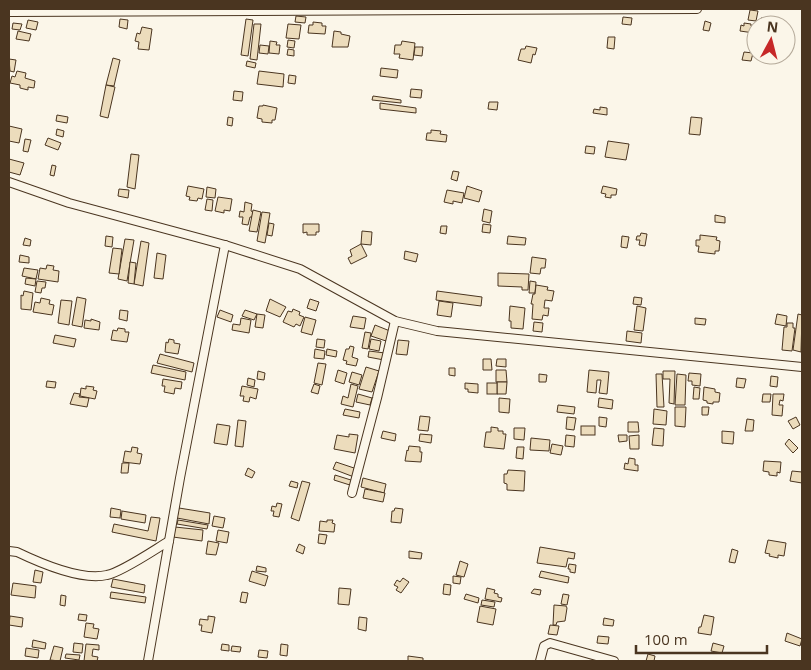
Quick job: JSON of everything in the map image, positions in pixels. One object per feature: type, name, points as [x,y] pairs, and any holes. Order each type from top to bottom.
[{"type":"street","points":[[9,12],[697,9]]},
{"type":"street","points":[[9,182],[69,203],[225,245],[300,269],[395,321],[437,331],[802,367]]},
{"type":"street","points":[[148,661],[225,245]]},
{"type":"street","points":[[352,493],[395,321]]},
{"type":"street","points":[[9,551],[17,552],[72,572],[94,577],[109,575],[169,541]]},
{"type":"street","points":[[540,661],[544,646],[550,643],[614,661]]},
{"type":"building","points":[[750,10],[758,11],[757,15],[749,15]]},
{"type":"building","points":[[296,16],[306,17],[305,23],[295,22]]},
{"type":"building","points":[[623,17],[632,18],[631,25],[622,24]]},
{"type":"building","points":[[120,19],[128,20],[127,29],[119,27]]},
{"type":"building","points":[[246,19],[253,20],[248,56],[241,55]]},
{"type":"building","points":[[28,20],[38,22],[36,30],[26,28]]},
{"type":"building","points":[[705,21],[711,23],[709,31],[703,30]]},
{"type":"building","points":[[313,22],[322,23],[322,26],[326,26],[325,34],[308,33],[309,25],[313,25]]},
{"type":"building","points":[[13,23],[22,24],[20,30],[12,29]]},
{"type":"building","points":[[744,23],[746,23],[746,32],[740,31],[741,25],[744,26]]},
{"type":"building","points":[[254,24],[261,24],[257,60],[250,59]]},
{"type":"building","points":[[288,24],[301,25],[299,39],[286,38]]},
{"type":"building","points":[[142,27],[152,29],[149,50],[138,49],[139,42],[135,41],[137,33],[140,34]]},
{"type":"building","points":[[18,31],[31,34],[29,41],[16,39]]},
{"type":"building","points":[[334,31],[350,36],[348,47],[332,47]]},
{"type":"building","points":[[608,37],[615,37],[614,49],[607,48]]},
{"type":"building","points":[[288,40],[295,41],[294,48],[287,47]]},
{"type":"building","points":[[270,41],[277,42],[276,45],[280,45],[279,54],[269,53]]},
{"type":"building","points":[[402,41],[415,43],[413,60],[399,58],[400,54],[394,54],[395,45],[401,45]]},
{"type":"building","points":[[260,45],[269,46],[268,54],[259,53]]},
{"type":"building","points":[[526,46],[537,48],[531,63],[518,60],[521,49],[525,49]]},
{"type":"building","points":[[415,47],[423,47],[422,56],[414,55]]},
{"type":"building","points":[[288,49],[294,50],[294,56],[287,55]]},
{"type":"building","points":[[744,52],[746,52],[746,60],[742,60]]},
{"type":"building","points":[[113,58],[120,60],[114,86],[106,85]]},
{"type":"building","points":[[9,59],[16,60],[14,72],[10,71]]},
{"type":"building","points":[[247,61],[256,63],[255,68],[246,66]]},
{"type":"building","points":[[381,68],[398,70],[397,78],[380,76]]},
{"type":"building","points":[[17,71],[26,73],[25,78],[35,81],[34,88],[28,87],[28,90],[20,88],[20,85],[10,83],[12,76],[15,77]]},
{"type":"building","points":[[259,71],[284,74],[283,87],[257,84]]},
{"type":"building","points":[[289,75],[296,76],[295,84],[288,83]]},
{"type":"building","points":[[106,85],[115,87],[108,118],[100,116]]},
{"type":"building","points":[[411,89],[422,90],[421,98],[410,97]]},
{"type":"building","points":[[234,91],[243,92],[242,101],[233,100]]},
{"type":"building","points":[[373,96],[401,100],[401,103],[372,100]]},
{"type":"building","points":[[489,102],[498,102],[497,110],[488,109]]},
{"type":"building","points":[[380,103],[416,108],[416,113],[380,109]]},
{"type":"building","points":[[259,106],[277,108],[275,120],[272,120],[272,123],[262,122],[262,119],[257,118]]},
{"type":"building","points":[[600,107],[607,108],[607,115],[593,113],[594,109],[600,110]]},
{"type":"building","points":[[57,115],[68,117],[67,123],[56,121]]},
{"type":"building","points":[[228,117],[233,118],[232,126],[227,125]]},
{"type":"building","points":[[691,117],[702,118],[700,135],[689,134]]},
{"type":"building","points":[[9,126],[22,129],[19,143],[9,141]]},
{"type":"building","points":[[57,129],[64,131],[63,137],[56,135]]},
{"type":"building","points":[[431,130],[441,131],[440,134],[447,135],[446,142],[426,140],[427,133],[431,133]]},
{"type":"building","points":[[48,138],[61,143],[58,150],[45,145]]},
{"type":"building","points":[[25,139],[31,140],[28,152],[23,151]]},
{"type":"building","points":[[608,141],[629,144],[626,160],[605,157]]},
{"type":"building","points":[[586,146],[595,147],[594,154],[585,153]]},
{"type":"building","points":[[131,154],[139,155],[135,189],[127,187]]},
{"type":"building","points":[[9,159],[24,163],[20,175],[9,172]]},
{"type":"building","points":[[52,165],[56,166],[54,176],[50,175]]},
{"type":"building","points":[[453,171],[459,172],[457,181],[451,179]]},
{"type":"building","points":[[188,186],[204,189],[202,199],[198,198],[197,201],[189,200],[190,197],[186,196]]},
{"type":"building","points":[[467,186],[482,191],[479,202],[464,198]]},
{"type":"building","points":[[603,186],[617,189],[616,195],[611,195],[611,198],[605,197],[606,194],[601,193]]},
{"type":"building","points":[[207,187],[216,189],[215,198],[206,197]]},
{"type":"building","points":[[119,189],[129,190],[128,198],[118,196]]},
{"type":"building","points":[[447,190],[464,193],[462,203],[444,202]]},
{"type":"building","points":[[218,197],[232,199],[230,211],[224,210],[224,213],[215,211]]},
{"type":"building","points":[[207,199],[213,200],[212,211],[205,210]]},
{"type":"building","points":[[245,202],[252,204],[251,211],[253,212],[248,225],[242,224],[243,217],[239,217],[240,211],[244,212]]},
{"type":"building","points":[[484,209],[492,211],[490,223],[482,221]]},
{"type":"building","points":[[253,210],[261,212],[257,232],[249,231]]},
{"type":"building","points":[[262,212],[270,213],[265,243],[257,241]]},
{"type":"building","points":[[715,215],[725,217],[725,223],[715,222]]},
{"type":"building","points":[[269,223],[274,224],[272,236],[267,235]]},
{"type":"building","points":[[303,224],[319,224],[319,232],[316,232],[316,235],[307,235],[307,232],[303,233]]},
{"type":"building","points":[[483,224],[491,225],[490,233],[482,232]]},
{"type":"building","points":[[441,226],[447,226],[446,234],[440,233]]},
{"type":"building","points":[[362,231],[372,232],[371,245],[361,244]]},
{"type":"building","points":[[641,233],[647,234],[645,246],[639,245],[640,240],[636,240],[637,236],[640,236]]},
{"type":"building","points":[[700,235],[717,237],[716,240],[720,241],[719,251],[715,251],[715,254],[698,252],[699,246],[696,246],[696,240],[700,240]]},
{"type":"building","points":[[106,236],[113,237],[112,247],[105,246]]},
{"type":"building","points":[[508,236],[526,238],[525,245],[507,244]]},
{"type":"building","points":[[622,236],[629,237],[627,248],[621,247]]},
{"type":"building","points":[[25,238],[31,240],[30,246],[23,245]]},
{"type":"building","points":[[125,239],[134,240],[127,281],[118,279]]},
{"type":"building","points":[[141,241],[149,243],[143,286],[134,284]]},
{"type":"building","points":[[361,244],[367,256],[351,264],[348,258],[352,256],[350,250]]},
{"type":"building","points":[[113,248],[122,249],[119,274],[109,273]]},
{"type":"building","points":[[405,251],[418,254],[416,262],[404,259]]},
{"type":"building","points":[[157,253],[166,255],[163,279],[154,278]]},
{"type":"building","points":[[20,255],[29,257],[29,263],[19,262]]},
{"type":"building","points":[[532,257],[546,259],[545,268],[541,268],[540,274],[530,273]]},
{"type":"building","points":[[130,262],[136,263],[134,284],[128,283]]},
{"type":"building","points":[[47,265],[54,266],[53,270],[59,271],[58,282],[38,279],[40,268],[46,269]]},
{"type":"building","points":[[24,268],[38,270],[36,279],[22,276]]},
{"type":"building","points":[[498,273],[529,274],[528,290],[522,290],[522,287],[498,286]]},
{"type":"building","points":[[26,278],[36,279],[35,286],[25,284]]},
{"type":"building","points":[[37,281],[46,282],[45,288],[42,288],[41,293],[35,292]]},
{"type":"building","points":[[530,281],[536,282],[535,293],[529,293]]},
{"type":"building","points":[[536,285],[548,287],[547,290],[554,291],[552,301],[545,300],[544,308],[549,308],[548,316],[543,315],[542,320],[532,319],[533,304],[531,304]]},
{"type":"building","points":[[24,291],[33,293],[31,310],[21,309],[21,295],[23,296]]},
{"type":"building","points":[[437,291],[482,297],[481,306],[436,300]]},
{"type":"building","points":[[77,297],[86,299],[82,327],[72,325]]},
{"type":"building","points":[[634,297],[642,298],[641,305],[633,304]]},
{"type":"building","points":[[41,298],[50,300],[49,304],[54,305],[52,315],[33,312],[35,302],[40,303]]},
{"type":"building","points":[[270,299],[286,307],[280,317],[266,311]]},
{"type":"building","points":[[310,299],[319,302],[316,311],[307,308]]},
{"type":"building","points":[[61,300],[72,301],[69,325],[58,323]]},
{"type":"building","points":[[439,301],[453,303],[451,317],[437,315]]},
{"type":"building","points":[[510,306],[525,308],[523,329],[511,328],[511,321],[509,321]]},
{"type":"building","points":[[637,306],[646,308],[643,331],[634,330]]},
{"type":"building","points":[[293,309],[300,312],[299,315],[304,317],[300,326],[296,324],[294,327],[283,322],[288,311],[292,312]]},
{"type":"building","points":[[120,310],[128,311],[127,321],[119,319]]},
{"type":"building","points":[[220,310],[233,315],[231,322],[217,317]]},
{"type":"building","points":[[245,310],[257,314],[254,320],[242,316]]},
{"type":"building","points":[[257,314],[265,315],[263,328],[255,327]]},
{"type":"building","points":[[777,314],[787,316],[786,326],[775,324]]},
{"type":"building","points":[[798,314],[802,315],[801,352],[793,350]]},
{"type":"building","points":[[353,316],[366,318],[364,329],[350,327]]},
{"type":"building","points":[[305,317],[316,320],[312,335],[301,332]]},
{"type":"building","points":[[241,318],[251,320],[249,333],[232,330],[233,324],[240,325]]},
{"type":"building","points":[[695,318],[706,319],[705,325],[695,324]]},
{"type":"building","points":[[91,319],[100,322],[99,330],[84,328],[85,320],[91,321]]},
{"type":"building","points":[[534,322],[543,323],[542,332],[533,331]]},
{"type":"building","points":[[787,323],[793,323],[793,328],[795,328],[792,351],[782,350],[784,327],[787,327]]},
{"type":"building","points":[[375,325],[390,331],[386,341],[371,336]]},
{"type":"building","points":[[118,328],[129,332],[127,342],[111,340],[113,330],[117,331]]},
{"type":"building","points":[[627,331],[642,333],[641,343],[626,341]]},
{"type":"building","points":[[365,332],[371,333],[368,349],[362,348]]},
{"type":"building","points":[[55,335],[76,339],[74,347],[53,343]]},
{"type":"building","points":[[169,339],[174,340],[174,343],[180,344],[178,354],[165,352],[166,342],[168,343]]},
{"type":"building","points":[[317,339],[325,340],[324,348],[316,347]]},
{"type":"building","points":[[371,339],[381,341],[379,351],[369,349]]},
{"type":"building","points":[[398,340],[409,341],[407,355],[396,354]]},
{"type":"building","points":[[350,346],[354,347],[352,357],[358,359],[356,366],[346,364],[347,361],[343,360],[346,349],[349,349]]},
{"type":"building","points":[[315,349],[325,351],[324,359],[314,358]]},
{"type":"building","points":[[327,349],[337,351],[336,357],[326,355]]},
{"type":"building","points":[[369,351],[385,353],[384,360],[368,357]]},
{"type":"building","points":[[160,354],[194,363],[192,372],[157,363]]},
{"type":"building","points":[[483,359],[491,359],[492,370],[483,370]]},
{"type":"building","points":[[497,359],[506,359],[506,367],[496,366]]},
{"type":"building","points":[[318,363],[326,364],[322,385],[314,383]]},
{"type":"building","points":[[153,365],[186,372],[185,380],[151,373]]},
{"type":"building","points":[[366,367],[379,371],[372,392],[359,389]]},
{"type":"building","points":[[449,368],[455,368],[455,376],[449,375]]},
{"type":"building","points":[[338,370],[347,373],[344,384],[335,381]]},
{"type":"building","points":[[496,370],[506,370],[507,382],[496,382]]},
{"type":"building","points":[[589,370],[609,372],[607,394],[599,393],[601,380],[597,380],[596,393],[587,392]]},
{"type":"building","points":[[258,371],[265,373],[264,380],[257,379]]},
{"type":"building","points":[[663,371],[675,371],[674,404],[669,403],[670,379],[663,379]]},
{"type":"building","points":[[352,372],[362,375],[359,385],[349,382]]},
{"type":"building","points":[[689,373],[701,374],[700,386],[692,385],[692,381],[688,381]]},
{"type":"building","points":[[539,374],[547,375],[546,382],[539,382]]},
{"type":"building","points":[[656,374],[662,374],[664,407],[657,407]]},
{"type":"building","points":[[677,374],[686,375],[685,405],[675,405]]},
{"type":"building","points":[[771,376],[778,377],[777,387],[770,386]]},
{"type":"building","points":[[248,378],[255,380],[254,387],[247,385]]},
{"type":"building","points":[[737,378],[746,379],[744,388],[736,387]]},
{"type":"building","points":[[163,379],[182,382],[181,389],[175,388],[174,394],[164,392],[165,386],[162,386]]},
{"type":"building","points":[[47,381],[56,382],[55,388],[46,387]]},
{"type":"building","points":[[497,382],[507,382],[506,394],[497,394]]},
{"type":"building","points":[[465,383],[478,384],[478,393],[468,392],[468,389],[465,389]]},
{"type":"building","points":[[487,383],[497,383],[497,394],[487,394]]},
{"type":"building","points":[[314,384],[320,386],[318,394],[311,392]]},
{"type":"building","points":[[351,384],[358,386],[353,407],[341,404],[343,396],[348,398]]},
{"type":"building","points":[[86,386],[94,387],[93,390],[97,391],[95,399],[80,396],[81,388],[86,389]]},
{"type":"building","points":[[242,386],[258,389],[256,399],[250,397],[249,402],[243,401],[244,396],[240,396]]},
{"type":"building","points":[[694,387],[700,388],[699,399],[693,399]]},
{"type":"building","points":[[704,387],[715,389],[715,392],[720,393],[719,402],[713,402],[713,404],[703,400]]},
{"type":"building","points":[[74,393],[80,394],[79,397],[89,398],[87,407],[70,404]]},
{"type":"building","points":[[358,394],[372,398],[370,405],[356,402]]},
{"type":"building","points":[[763,394],[771,394],[770,402],[762,402]]},
{"type":"building","points":[[773,394],[784,394],[783,401],[780,400],[779,405],[783,405],[782,416],[772,415]]},
{"type":"building","points":[[499,398],[510,399],[509,413],[499,412]]},
{"type":"building","points":[[599,398],[613,400],[612,409],[598,407]]},
{"type":"building","points":[[558,405],[575,407],[574,414],[557,412]]},
{"type":"building","points":[[675,407],[686,407],[685,427],[675,426]]},
{"type":"building","points":[[702,407],[709,407],[708,415],[702,415]]},
{"type":"building","points":[[345,409],[360,412],[359,418],[343,415]]},
{"type":"building","points":[[654,409],[667,411],[666,425],[653,424]]},
{"type":"building","points":[[420,416],[430,417],[428,431],[418,430]]},
{"type":"building","points":[[567,417],[576,418],[574,430],[566,429]]},
{"type":"building","points":[[599,417],[607,418],[606,427],[599,426]]},
{"type":"building","points":[[796,417],[800,425],[793,429],[788,421]]},
{"type":"building","points":[[747,419],[754,420],[753,431],[745,431]]},
{"type":"building","points":[[238,420],[246,421],[243,447],[235,446]]},
{"type":"building","points":[[628,422],[638,422],[639,432],[628,432]]},
{"type":"building","points":[[217,424],[230,426],[227,445],[214,443]]},
{"type":"building","points":[[581,426],[595,426],[595,435],[581,435]]},
{"type":"building","points":[[491,427],[498,428],[498,431],[503,431],[503,434],[506,434],[504,449],[484,447],[486,432],[491,432]]},
{"type":"building","points":[[514,428],[525,428],[524,440],[514,439]]},
{"type":"building","points":[[654,428],[664,429],[663,446],[652,445]]},
{"type":"building","points":[[383,431],[396,434],[395,441],[381,438]]},
{"type":"building","points":[[722,431],[734,432],[733,444],[722,443]]},
{"type":"building","points":[[349,434],[358,435],[355,453],[334,449],[337,435],[349,437]]},
{"type":"building","points":[[420,434],[432,435],[431,443],[419,441]]},
{"type":"building","points":[[566,435],[575,436],[574,447],[565,446]]},
{"type":"building","points":[[618,435],[627,435],[627,441],[619,442]]},
{"type":"building","points":[[639,435],[639,449],[630,449],[629,436]]},
{"type":"building","points":[[531,438],[550,440],[549,451],[530,450]]},
{"type":"building","points":[[789,439],[798,448],[793,453],[785,444]]},
{"type":"building","points":[[552,444],[563,446],[561,455],[550,453]]},
{"type":"building","points":[[409,446],[420,447],[420,452],[422,452],[421,462],[405,461]]},
{"type":"building","points":[[132,447],[138,448],[137,453],[142,454],[140,464],[123,462],[125,451],[131,452]]},
{"type":"building","points":[[517,447],[524,447],[523,459],[516,458]]},
{"type":"building","points":[[629,458],[635,459],[638,471],[624,469],[625,463],[628,464]]},
{"type":"building","points":[[764,461],[781,462],[780,473],[777,472],[777,476],[769,475],[769,472],[763,471]]},
{"type":"building","points":[[336,462],[357,469],[354,477],[333,469]]},
{"type":"building","points":[[122,463],[129,463],[128,473],[121,473]]},
{"type":"building","points":[[248,468],[255,472],[252,478],[245,475]]},
{"type":"building","points":[[508,470],[525,471],[524,491],[507,490],[507,484],[504,483],[504,474],[507,474]]},
{"type":"building","points":[[792,471],[802,472],[802,483],[790,481]]},
{"type":"building","points":[[335,475],[354,481],[353,486],[334,480]]},
{"type":"building","points":[[363,478],[386,484],[384,493],[361,487]]},
{"type":"building","points":[[291,481],[298,483],[297,488],[289,486]]},
{"type":"building","points":[[302,481],[310,483],[299,521],[291,518]]},
{"type":"building","points":[[365,489],[385,493],[383,502],[363,498]]},
{"type":"building","points":[[277,503],[282,504],[279,517],[273,516],[274,511],[271,511],[272,506],[276,507]]},
{"type":"building","points":[[111,508],[121,510],[120,518],[110,517]]},
{"type":"building","points":[[179,508],[210,513],[209,524],[177,518]]},
{"type":"building","points":[[395,508],[403,509],[401,523],[391,522],[392,511]]},
{"type":"building","points":[[122,511],[146,515],[145,523],[121,519]]},
{"type":"building","points":[[214,516],[225,518],[223,528],[212,526]]},
{"type":"building","points":[[151,517],[160,518],[156,541],[112,532],[114,524],[148,531]]},
{"type":"building","points":[[178,520],[208,525],[207,529],[177,524]]},
{"type":"building","points":[[327,520],[333,520],[332,523],[335,524],[334,532],[319,531],[320,521],[327,522]]},
{"type":"building","points":[[175,527],[203,530],[202,541],[173,537]]},
{"type":"building","points":[[218,530],[229,532],[227,543],[216,541]]},
{"type":"building","points":[[319,534],[327,535],[325,544],[318,543]]},
{"type":"building","points":[[768,540],[786,543],[784,556],[778,555],[778,558],[765,553]]},
{"type":"building","points":[[208,541],[219,543],[216,555],[206,554]]},
{"type":"building","points":[[299,544],[305,547],[303,554],[296,551]]},
{"type":"building","points":[[540,547],[575,553],[574,559],[568,558],[566,567],[537,563]]},
{"type":"building","points":[[732,549],[738,551],[735,563],[729,562]]},
{"type":"building","points":[[409,551],[422,553],[421,559],[409,558]]},
{"type":"building","points":[[460,561],[468,564],[464,577],[456,575]]},
{"type":"building","points":[[569,564],[576,565],[575,573],[570,572],[570,569],[568,569]]},
{"type":"building","points":[[257,566],[266,568],[266,572],[256,571]]},
{"type":"building","points":[[35,570],[43,572],[41,583],[33,582]]},
{"type":"building","points":[[252,571],[268,576],[265,586],[249,581]]},
{"type":"building","points":[[541,571],[569,577],[568,583],[539,577]]},
{"type":"building","points":[[453,576],[461,577],[460,584],[453,583]]},
{"type":"building","points":[[403,578],[409,582],[401,593],[396,590],[398,587],[394,585],[397,580],[400,582]]},
{"type":"building","points":[[113,579],[145,585],[144,593],[111,587]]},
{"type":"building","points":[[13,583],[36,586],[35,598],[11,595]]},
{"type":"building","points":[[444,584],[451,585],[450,595],[443,594]]},
{"type":"building","points":[[339,588],[351,589],[349,605],[338,604]]},
{"type":"building","points":[[487,588],[495,590],[494,593],[502,598],[501,602],[485,599]]},
{"type":"building","points":[[534,589],[541,590],[540,595],[531,593]]},
{"type":"building","points":[[111,592],[146,597],[145,603],[110,598]]},
{"type":"building","points":[[242,592],[248,593],[246,603],[240,602]]},
{"type":"building","points":[[466,594],[479,598],[478,603],[464,599]]},
{"type":"building","points":[[563,594],[569,595],[567,605],[561,604]]},
{"type":"building","points":[[61,595],[66,596],[65,606],[60,605]]},
{"type":"building","points":[[482,600],[495,602],[494,607],[481,605]]},
{"type":"building","points":[[554,605],[566,606],[567,608],[565,621],[557,622],[556,625],[553,625]]},
{"type":"building","points":[[480,606],[496,609],[493,625],[477,622]]},
{"type":"building","points":[[79,614],[87,615],[86,621],[78,620]]},
{"type":"building","points":[[704,615],[714,617],[711,635],[698,633]]},
{"type":"building","points":[[10,616],[23,618],[22,627],[9,625]]},
{"type":"building","points":[[208,616],[215,617],[212,633],[201,631],[202,625],[199,625],[200,619],[208,620]]},
{"type":"building","points":[[359,617],[367,618],[366,631],[358,629]]},
{"type":"building","points":[[604,618],[614,620],[613,626],[603,625]]},
{"type":"building","points":[[86,623],[94,624],[93,628],[99,629],[97,639],[84,637]]},
{"type":"building","points":[[550,625],[559,626],[557,635],[548,634]]},
{"type":"building","points":[[787,633],[802,639],[800,646],[785,641]]},
{"type":"building","points":[[598,636],[609,637],[608,644],[597,643]]},
{"type":"building","points":[[33,640],[46,643],[45,649],[32,647]]},
{"type":"building","points":[[74,643],[83,644],[82,653],[73,652]]},
{"type":"building","points":[[713,643],[724,646],[722,653],[711,651]]},
{"type":"building","points":[[86,644],[99,645],[99,650],[93,649],[92,656],[98,657],[97,661],[84,661]]},
{"type":"building","points":[[222,644],[229,645],[229,651],[221,650]]},
{"type":"building","points":[[281,644],[288,645],[287,656],[280,655]]},
{"type":"building","points":[[54,646],[63,648],[60,661],[50,660]]},
{"type":"building","points":[[232,646],[241,647],[240,652],[231,651]]},
{"type":"building","points":[[26,648],[39,650],[38,658],[25,656]]},
{"type":"building","points":[[259,650],[268,651],[267,658],[258,657]]},
{"type":"building","points":[[66,654],[80,655],[79,660],[65,658]]},
{"type":"building","points":[[648,654],[655,656],[654,661],[646,661]]},
{"type":"building","points":[[408,656],[423,658],[423,661],[408,661]]}]
